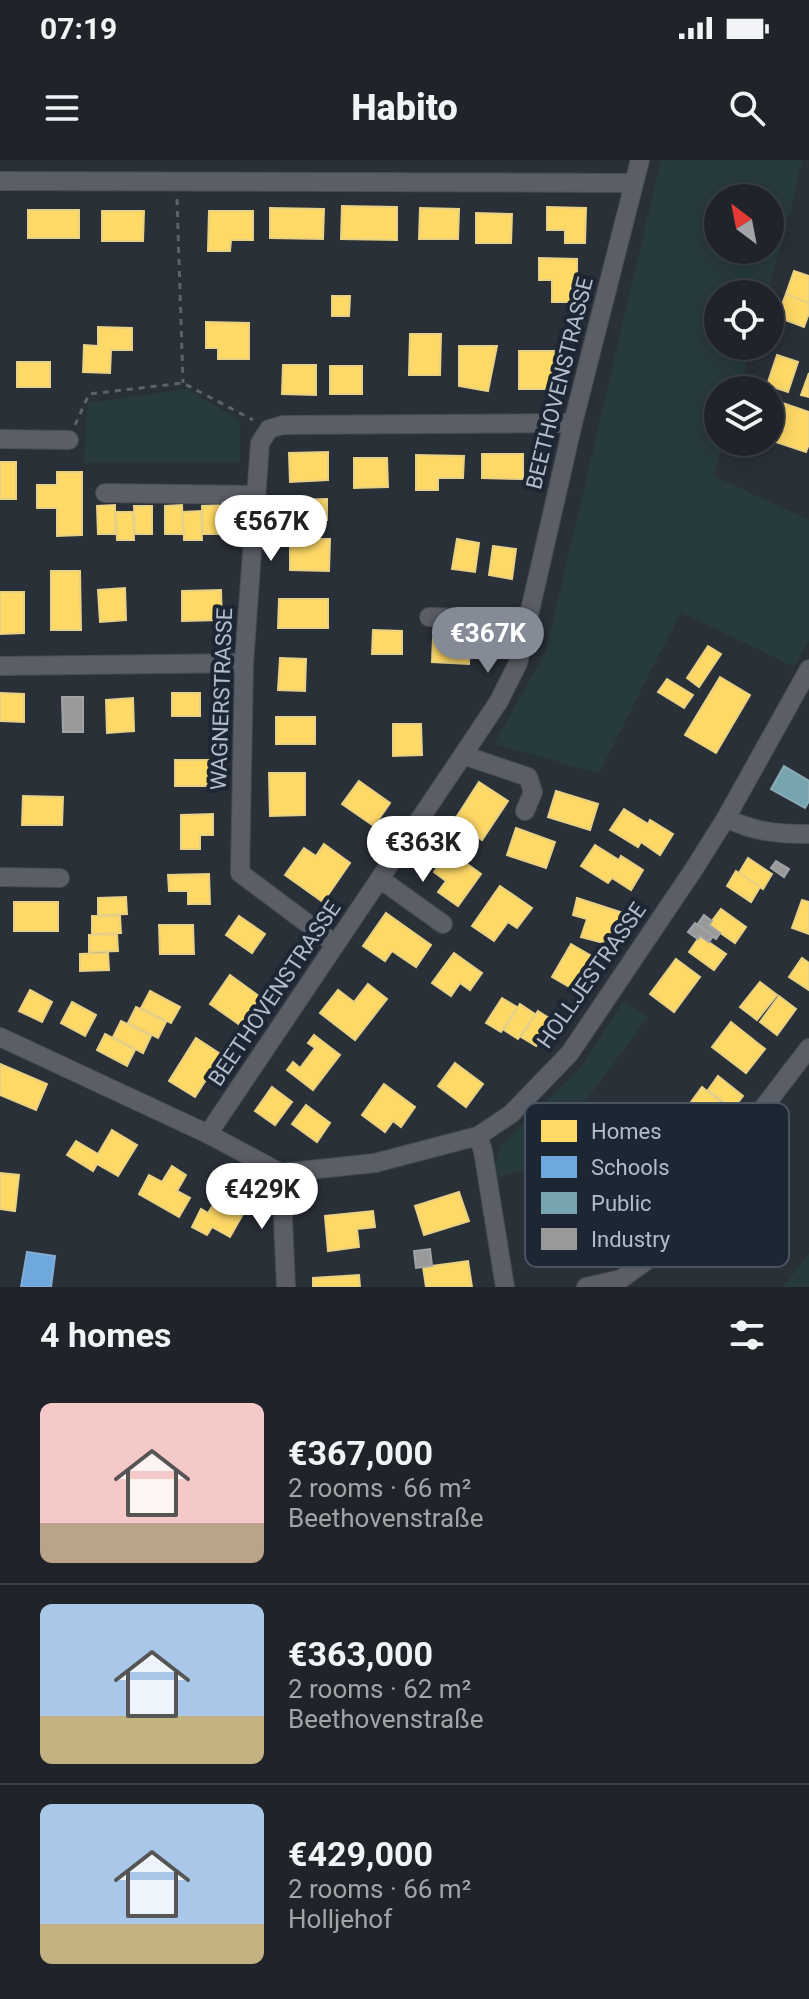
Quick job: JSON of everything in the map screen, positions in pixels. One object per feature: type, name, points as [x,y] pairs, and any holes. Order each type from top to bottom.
[{"type":"street","name":"BEETHOVENSTRASSE","points":[[208,1134],[499,701],[518,663],[573,423],[640,160]]},
{"type":"street","points":[[0,181],[634,183]]},
{"type":"street","points":[[269,429],[283,425],[573,423]]},
{"type":"street","name":"WAGNERSTRASSE","points":[[269,429],[260,443],[244,663],[240,873],[335,944]]},
{"type":"street","points":[[0,439],[69,440]]},
{"type":"street","points":[[105,493],[255,495]]},
{"type":"street","points":[[429,617],[527,619]]},
{"type":"street","points":[[0,666],[244,663]]},
{"type":"street","name":"HOLLJESTRASSE","points":[[281,1173],[375,1163],[478,1136],[511,1114],[570,1053],[726,818],[809,669]]},
{"type":"street","points":[[463,755],[528,777],[533,792],[525,811]]},
{"type":"street","points":[[726,818],[773,835],[809,834]]},
{"type":"street","points":[[0,877],[60,878]]},
{"type":"street","points":[[380,879],[443,924]]},
{"type":"street","points":[[0,1037],[208,1134],[281,1173],[286,1287]]},
{"type":"street","points":[[767,1103],[809,1048]]},
{"type":"street","points":[[478,1136],[505,1287]]},
{"type":"street","points":[[586,1287],[621,1279],[638,1267]]},
{"type":"path","points":[[177,182],[183,383]]},
{"type":"path","points":[[69,440],[89,394],[183,383],[269,429]]},
{"type":"green space","points":[[661,160],[802,160],[784,235],[784,184],[704,184],[704,264],[776,264],[771,280],[704,280],[704,360],[748,360],[743,376],[704,376],[704,456],[720,456],[714,476],[809,520],[809,641],[794,667],[681,612],[599,773],[494,744],[546,651]]},
{"type":"green space","points":[[187,389],[240,421],[240,462],[84,463],[88,403]]},
{"type":"green space","points":[[623,1002],[648,1017],[584,1103],[545,1103],[581,1067]]},
{"type":"green space","points":[[525,1122],[525,1170],[491,1179],[501,1146]]},
{"type":"green space","points":[[809,1254],[809,1287],[783,1287]]},
{"type":"building: Homes","points":[[342,206],[397,207],[397,240],[341,239]]},
{"type":"building: Homes","points":[[547,207],[586,208],[585,243],[565,243],[565,230],[547,230]]},
{"type":"building: Homes","points":[[270,208],[324,209],[323,239],[270,238]]},
{"type":"building: Homes","points":[[420,208],[459,209],[458,239],[419,239]]},
{"type":"building: Homes","points":[[28,210],[79,210],[79,238],[28,238]]},
{"type":"building: Homes","points":[[102,211],[144,211],[143,241],[102,241]]},
{"type":"building: Homes","points":[[209,211],[253,211],[253,240],[231,240],[230,251],[208,251]]},
{"type":"building: Homes","points":[[476,213],[512,214],[511,243],[476,243]]},
{"type":"building: Homes","points":[[539,258],[577,259],[577,302],[552,302],[552,280],[539,280]]},
{"type":"building: Homes","points":[[794,271],[809,276],[809,303],[786,294]]},
{"type":"building: Homes","points":[[786,294],[809,303],[804,327],[784,320]]},
{"type":"building: Homes","points":[[332,296],[350,296],[349,316],[332,316]]},
{"type":"building: Homes","points":[[206,322],[249,323],[249,359],[218,359],[218,348],[206,348]]},
{"type":"building: Homes","points":[[98,327],[132,328],[132,350],[111,350],[110,373],[83,372],[84,345],[98,346]]},
{"type":"building: Homes","points":[[410,334],[441,334],[440,375],[409,375]]},
{"type":"building: Homes","points":[[459,346],[497,346],[488,391],[459,386]]},
{"type":"building: Homes","points":[[519,351],[555,351],[554,389],[519,389]]},
{"type":"building: Homes","points":[[784,357],[798,362],[788,392],[784,391],[784,376],[770,376],[775,360],[784,360]]},
{"type":"building: Homes","points":[[17,362],[50,362],[50,387],[17,387]]},
{"type":"building: Homes","points":[[283,365],[316,365],[316,395],[282,394]]},
{"type":"building: Homes","points":[[330,366],[362,366],[362,394],[330,394]]},
{"type":"building: Homes","points":[[809,373],[809,397],[801,395]]},
{"type":"building: Homes","points":[[784,403],[809,412],[806,452],[784,445]]},
{"type":"building: Homes","points":[[328,452],[328,480],[290,482],[289,453]]},
{"type":"building: Homes","points":[[482,454],[523,454],[523,479],[482,478]]},
{"type":"building: Homes","points":[[416,455],[464,456],[463,478],[438,478],[438,490],[416,490]]},
{"type":"building: Homes","points":[[354,458],[387,458],[388,487],[354,488]]},
{"type":"building: Homes","points":[[0,462],[16,462],[16,499],[0,499]]},
{"type":"building: Homes","points":[[57,472],[82,472],[82,535],[57,536],[57,508],[37,508],[37,485],[57,485]]},
{"type":"building: Homes","points":[[327,499],[327,520],[287,521],[287,500]]},
{"type":"building: Homes","points":[[115,505],[115,534],[98,534],[97,506]]},
{"type":"building: Homes","points":[[182,505],[183,534],[165,534],[165,506]]},
{"type":"building: Homes","points":[[219,505],[220,534],[203,534],[202,506]]},
{"type":"building: Homes","points":[[134,506],[152,506],[152,534],[135,534]]},
{"type":"building: Homes","points":[[201,511],[202,540],[184,540],[183,512]]},
{"type":"building: Homes","points":[[116,512],[133,512],[134,540],[117,540]]},
{"type":"building: Homes","points":[[290,539],[330,539],[329,571],[290,570]]},
{"type":"building: Homes","points":[[457,539],[479,543],[475,572],[452,569]]},
{"type":"building: Homes","points":[[493,546],[516,549],[512,579],[489,575]]},
{"type":"building: Homes","points":[[51,571],[80,571],[81,630],[51,630]]},
{"type":"building: Homes","points":[[125,588],[126,620],[100,622],[98,590]]},
{"type":"building: Homes","points":[[221,590],[222,620],[182,621],[182,591]]},
{"type":"building: Homes","points":[[0,592],[24,592],[24,633],[0,634]]},
{"type":"building: Homes","points":[[279,599],[328,599],[328,628],[278,628]]},
{"type":"building: Homes","points":[[373,630],[402,631],[402,654],[372,654]]},
{"type":"building: Homes","points":[[433,638],[470,639],[469,664],[432,662]]},
{"type":"building: Homes","points":[[708,646],[721,654],[699,687],[687,678]]},
{"type":"building: Homes","points":[[280,658],[306,659],[305,691],[278,690]]},
{"type":"building: Homes","points":[[720,677],[750,695],[716,753],[685,735]]},
{"type":"building: Homes","points":[[667,679],[693,695],[684,708],[658,692]]},
{"type":"building: Homes","points":[[0,693],[24,694],[24,722],[0,721]]},
{"type":"building: Homes","points":[[172,693],[200,693],[200,716],[172,716]]},
{"type":"building: Homes","points":[[133,698],[134,731],[107,733],[106,700]]},
{"type":"building: Homes","points":[[276,717],[315,717],[315,744],[276,744]]},
{"type":"building: Homes","points":[[393,724],[421,724],[422,755],[393,756]]},
{"type":"building: Homes","points":[[175,760],[211,760],[211,786],[175,786]]},
{"type":"building: Homes","points":[[269,773],[305,773],[305,815],[270,816]]},
{"type":"building: Homes","points":[[359,781],[390,803],[374,826],[342,804]]},
{"type":"building: Homes","points":[[479,782],[508,801],[482,840],[454,821]]},
{"type":"building: Homes","points":[[556,791],[598,804],[590,830],[548,817]]},
{"type":"building: Homes","points":[[23,796],[63,797],[62,825],[22,825]]},
{"type":"building: Homes","points":[[624,809],[648,824],[650,820],[673,834],[660,855],[641,842],[638,847],[610,830]]},
{"type":"building: Homes","points":[[213,814],[213,835],[200,835],[200,849],[181,849],[181,815]]},
{"type":"building: Homes","points":[[516,828],[555,842],[546,868],[507,855]]},
{"type":"building: Homes","points":[[324,844],[350,863],[323,902],[285,875],[304,848],[316,856]]},
{"type":"building: Homes","points":[[595,845],[643,870],[631,890],[612,878],[608,883],[581,866]]},
{"type":"building: Homes","points":[[449,851],[481,874],[458,906],[438,892],[446,881],[434,872]]},
{"type":"building: Homes","points":[[748,858],[772,874],[763,889],[739,873]]},
{"type":"building: Homes","points":[[736,871],[760,887],[751,902],[727,886]]},
{"type":"building: Homes","points":[[209,874],[210,904],[188,904],[188,891],[169,891],[168,875]]},
{"type":"building: Homes","points":[[500,886],[532,908],[517,928],[508,922],[494,941],[472,926]]},
{"type":"building: Homes","points":[[126,897],[127,914],[98,915],[98,898]]},
{"type":"building: Homes","points":[[577,898],[623,913],[616,937],[607,936],[604,943],[581,937],[587,919],[573,915]]},
{"type":"building: Homes","points":[[802,900],[809,902],[809,934],[792,928]]},
{"type":"building: Homes","points":[[14,902],[58,902],[58,931],[14,931]]},
{"type":"building: Homes","points":[[721,909],[746,927],[735,943],[709,925]]},
{"type":"building: Homes","points":[[386,913],[431,945],[416,967],[392,951],[385,961],[363,946]]},
{"type":"building: Homes","points":[[92,916],[120,916],[121,933],[92,934]]},
{"type":"building: Homes","points":[[239,916],[265,934],[252,953],[226,935]]},
{"type":"building: Homes","points":[[159,925],[193,925],[194,954],[160,954]]},
{"type":"building: Homes","points":[[117,934],[118,951],[89,952],[89,935]]},
{"type":"building: Homes","points":[[700,936],[726,954],[714,970],[689,952]]},
{"type":"building: Homes","points":[[571,944],[602,962],[589,983],[578,977],[571,988],[552,977]]},
{"type":"building: Homes","points":[[108,953],[109,970],[80,971],[80,954]]},
{"type":"building: Homes","points":[[454,953],[482,973],[470,990],[460,983],[451,996],[432,983]]},
{"type":"building: Homes","points":[[802,958],[809,963],[809,990],[789,977]]},
{"type":"building: Homes","points":[[676,959],[700,977],[674,1012],[650,994]]},
{"type":"building: Homes","points":[[230,975],[260,997],[240,1025],[210,1004]]},
{"type":"building: Homes","points":[[760,982],[777,995],[757,1020],[740,1007]]},
{"type":"building: Homes","points":[[368,984],[387,999],[355,1040],[320,1013],[338,990],[354,1002]]},
{"type":"building: Homes","points":[[30,990],[52,1002],[42,1022],[19,1011]]},
{"type":"building: Homes","points":[[150,991],[180,1007],[171,1023],[141,1008]]},
{"type":"building: Homes","points":[[779,996],[796,1009],[777,1035],[760,1022]]},
{"type":"building: Homes","points":[[502,998],[517,1007],[501,1032],[486,1023]]},
{"type":"building: Homes","points":[[72,1002],[96,1015],[85,1036],[61,1023]]},
{"type":"building: Homes","points":[[520,1004],[535,1014],[518,1039],[504,1030]]},
{"type":"building: Homes","points":[[136,1007],[166,1022],[158,1038],[128,1023]]},
{"type":"building: Homes","points":[[538,1011],[552,1020],[536,1046],[521,1037]]},
{"type":"building: Homes","points":[[121,1021],[151,1036],[143,1053],[113,1037]]},
{"type":"building: Homes","points":[[731,1022],[765,1049],[746,1073],[712,1047]]},
{"type":"building: Homes","points":[[105,1034],[135,1050],[127,1066],[97,1050]]},
{"type":"building: Homes","points":[[314,1035],[340,1055],[313,1090],[287,1070],[293,1062],[300,1068],[315,1048],[308,1043]]},
{"type":"building: Homes","points":[[196,1038],[222,1055],[195,1097],[169,1081]]},
{"type":"building: Homes","points":[[455,1063],[483,1084],[466,1107],[438,1086]]},
{"type":"building: Homes","points":[[0,1064],[47,1084],[36,1110],[0,1095]]},
{"type":"building: Homes","points":[[718,1076],[743,1096],[738,1103],[725,1103],[708,1090]]},
{"type":"building: Homes","points":[[384,1084],[415,1107],[401,1127],[393,1121],[385,1132],[362,1115]]},
{"type":"building: Homes","points":[[272,1087],[292,1102],[275,1125],[255,1111]]},
{"type":"building: Homes","points":[[702,1087],[722,1103],[692,1103]]},
{"type":"building: Homes","points":[[306,1105],[330,1123],[317,1142],[292,1124]]},
{"type":"building: Homes","points":[[112,1130],[137,1145],[118,1176],[97,1164],[93,1171],[67,1155],[76,1141],[98,1154]]},
{"type":"building: Homes","points":[[172,1166],[186,1175],[177,1191],[190,1198],[179,1217],[139,1194],[149,1175],[162,1182]]},
{"type":"building: Homes","points":[[0,1173],[19,1175],[15,1211],[0,1209]]},
{"type":"building: Homes","points":[[459,1192],[469,1221],[424,1235],[415,1206]]},
{"type":"building: Homes","points":[[220,1193],[247,1207],[230,1237],[212,1227],[207,1235],[192,1227],[201,1209],[208,1213]]},
{"type":"building: Homes","points":[[373,1211],[375,1227],[357,1229],[359,1247],[328,1251],[325,1216]]},
{"type":"building: Homes","points":[[468,1261],[472,1287],[426,1287],[423,1267]]},
{"type":"building: Homes","points":[[359,1275],[360,1287],[313,1287],[313,1278]]},
{"type":"building: Schools","points":[[27,1252],[55,1256],[51,1287],[21,1287]]},
{"type":"building: Public","points":[[784,766],[809,781],[809,801],[805,808],[771,789]]},
{"type":"building: Industry","points":[[62,697],[83,697],[83,732],[63,732]]},
{"type":"building: Industry","points":[[776,861],[789,869],[784,877],[771,868]]},
{"type":"building: Industry","points":[[704,915],[712,921],[709,925],[720,933],[716,939],[697,925]]},
{"type":"building: Industry","points":[[695,923],[713,936],[709,942],[688,932]]},
{"type":"building: Industry","points":[[430,1249],[432,1266],[416,1268],[414,1251]]}]
